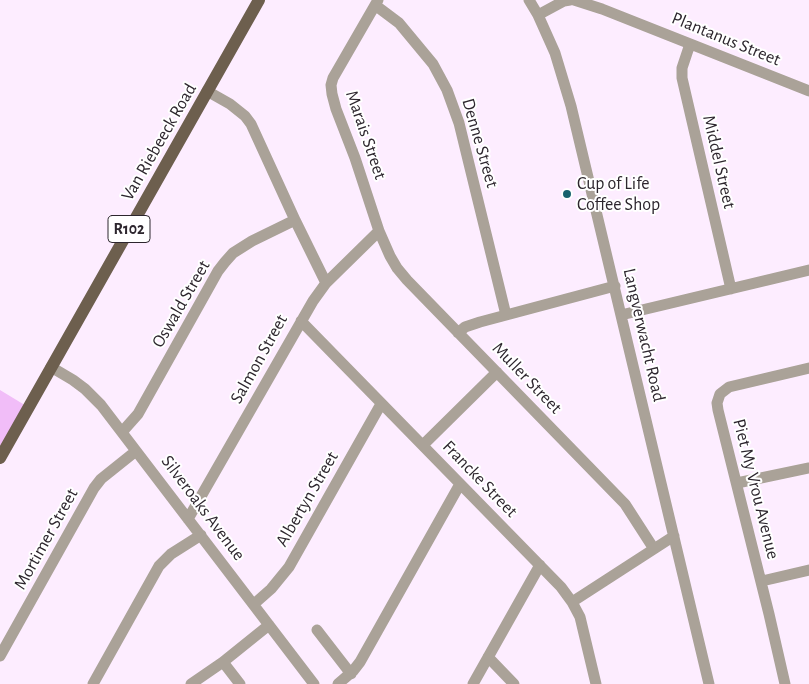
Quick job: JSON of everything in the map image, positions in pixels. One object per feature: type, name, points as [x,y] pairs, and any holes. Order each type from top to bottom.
[{"type":"main road","name":"Van Riebeeck Road","points":[[0,458],[259,0]]},
{"type":"street","name":"Langverwacht Road","points":[[529,0],[555,53],[571,106],[709,684]]},
{"type":"street","points":[[538,15],[570,0]]},
{"type":"street","name":"Plantanus Street","points":[[574,0],[602,9],[809,91]]},
{"type":"street","name":"Marais Street","points":[[376,3],[332,78],[331,85],[336,109],[355,158],[379,231]]},
{"type":"street","name":"Denne Street","points":[[376,3],[399,23],[433,64],[447,90],[460,123],[506,315]]},
{"type":"street","name":"Middel Street","points":[[690,44],[682,68],[682,78],[731,288]]},
{"type":"street","points":[[208,91],[230,104],[245,116],[251,124],[326,283]]},
{"type":"street","name":"Oswald Street","points":[[122,432],[135,419],[218,271],[225,262],[233,253],[252,241],[295,220]]},
{"type":"street","name":"Salmon Street","points":[[188,519],[313,301],[326,283],[379,231]]},
{"type":"street","name":"Muller Street","points":[[379,231],[390,256],[407,280],[625,504],[654,549]]},
{"type":"street","points":[[622,314],[809,270]]},
{"type":"street","points":[[458,333],[465,327],[615,286]]},
{"type":"street","name":"Francke Street","points":[[301,321],[561,587],[572,602],[580,618],[596,684]]},
{"type":"street","name":"Silveroaks Avenue","points":[[51,368],[73,380],[93,396],[314,684]]},
{"type":"street","name":"Piet My Vrou Avenue","points":[[785,684],[762,581],[718,410],[718,403],[720,394],[733,386],[809,368]]},
{"type":"street","points":[[422,445],[497,372]]},
{"type":"street","name":"Albertyn Street","points":[[254,604],[271,589],[289,567],[381,404]]},
{"type":"street","name":"Mortimer Street","points":[[0,656],[94,488],[100,479],[136,450]]},
{"type":"street","points":[[737,483],[809,468]]},
{"type":"street","points":[[338,684],[351,674],[360,662],[460,484]]},
{"type":"street","points":[[96,683],[159,566],[171,554],[201,535]]},
{"type":"street","points":[[572,602],[674,536]]},
{"type":"street","points":[[473,684],[540,565]]},
{"type":"street","points":[[762,581],[809,570]]},
{"type":"street","points":[[191,684],[223,662],[269,625]]},
{"type":"street","points":[[317,630],[351,674]]},
{"type":"street","points":[[488,657],[514,684]]},
{"type":"street","points":[[223,662],[240,684]]},
{"type":"shaded area","points":[[0,390],[28,407],[0,457]]},
{"type":"place","name":"Cup of Life Coffee Shop","points":[[567,194]]}]
